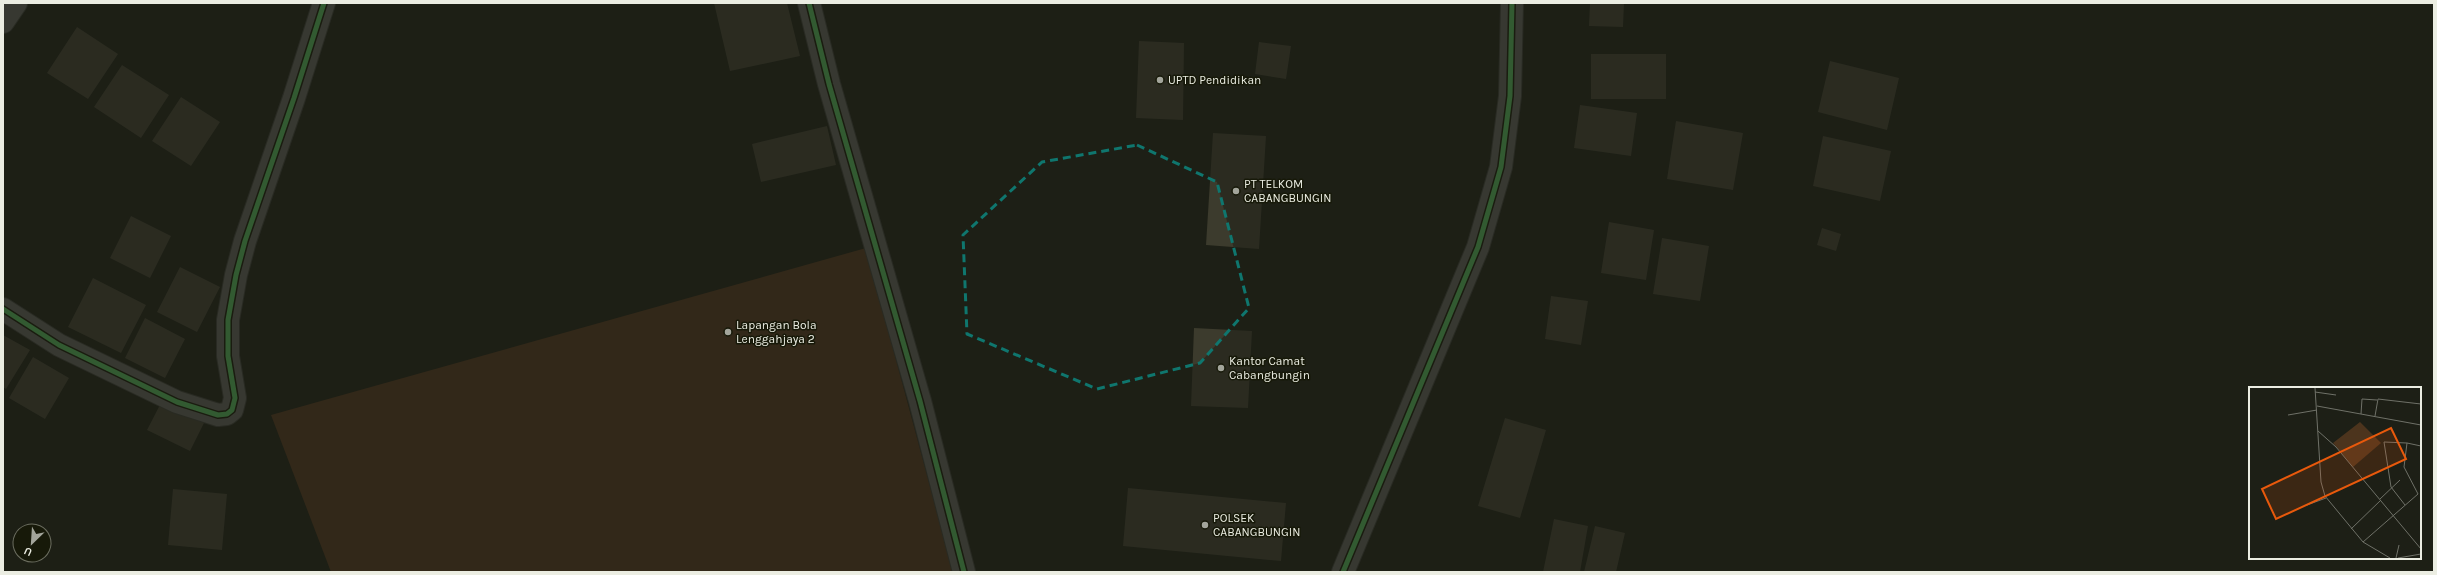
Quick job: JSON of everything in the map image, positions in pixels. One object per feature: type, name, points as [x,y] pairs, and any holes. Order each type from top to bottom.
[{"type":"street","points":[[3,22],[16,3]]},
{"type":"street","points":[[3,309],[58,345],[177,402],[218,415],[227,414],[232,410],[235,398],[228,356],[228,320],[236,275],[245,241],[294,98],[324,3]]},
{"type":"street","points":[[809,3],[829,84],[920,401],[964,572]]},
{"type":"street","points":[[1343,572],[1478,247],[1501,166],[1510,96],[1512,3]]},
{"type":"highlighted area","points":[[1137,145],[1217,182],[1249,308],[1200,363],[1097,389],[967,334],[963,235],[1042,162]]},
{"type":"shaded area","name":"Lapangan Bola Lenggahjaya 2","points":[[866,248],[953,572],[331,572],[271,415]]},
{"type":"building","points":[[714,3],[787,3],[800,56],[730,71]]},
{"type":"building","points":[[1590,3],[1624,3],[1623,27],[1589,26]]},
{"type":"building","points":[[77,27],[118,54],[88,99],[47,73]]},
{"type":"building","name":"UPTD Pendidikan","points":[[1139,41],[1184,43],[1183,120],[1136,118]]},
{"type":"building","points":[[1259,42],[1291,46],[1286,79],[1255,74]]},
{"type":"building","points":[[1591,54],[1666,54],[1666,99],[1591,99]]},
{"type":"building","points":[[1830,61],[1899,78],[1887,130],[1818,112]]},
{"type":"building","points":[[122,65],[169,95],[141,138],[94,107]]},
{"type":"building","points":[[181,97],[220,122],[191,166],[152,141]]},
{"type":"building","points":[[1580,105],[1637,113],[1631,156],[1574,148]]},
{"type":"building","points":[[1676,121],[1743,133],[1733,190],[1667,179]]},
{"type":"building","points":[[827,126],[836,165],[761,182],[752,144]]},
{"type":"building","name":"PT TELKOM CABANGBUNGIN","points":[[1213,133],[1266,136],[1259,249],[1206,245]]},
{"type":"building","points":[[1823,136],[1891,151],[1880,201],[1813,186]]},
{"type":"building","points":[[131,216],[171,236],[150,278],[110,258]]},
{"type":"building","points":[[1609,222],[1654,230],[1646,280],[1601,273]]},
{"type":"building","points":[[1822,228],[1841,234],[1836,251],[1817,245]]},
{"type":"building","points":[[1662,238],[1709,246],[1700,301],[1653,294]]},
{"type":"building","points":[[180,267],[220,287],[197,332],[157,312]]},
{"type":"building","points":[[93,278],[146,305],[121,353],[68,327]]},
{"type":"building","points":[[1551,296],[1588,301],[1581,345],[1545,339]]},
{"type":"building","points":[[145,318],[185,339],[165,378],[125,358]]},
{"type":"building","name":"Kantor Camat Cabangbungin","points":[[1194,328],[1252,331],[1248,408],[1191,406]]},
{"type":"building","points":[[3,335],[30,350],[6,389],[3,387]]},
{"type":"building","points":[[33,357],[69,378],[45,419],[9,398]]},
{"type":"building","points":[[163,399],[205,421],[190,451],[147,430]]},
{"type":"building","points":[[1505,418],[1546,430],[1520,518],[1478,506]]},
{"type":"building","name":"POLSEK CABANGBUNGIN","points":[[1128,488],[1286,503],[1281,561],[1123,546]]},
{"type":"building","points":[[173,489],[227,494],[222,550],[168,545]]},
{"type":"building","points":[[1554,519],[1588,526],[1580,572],[1543,572]]},
{"type":"building","points":[[1595,526],[1625,533],[1616,572],[1584,572]]},
{"type":"cycle path","points":[[3,309],[59,345],[177,402],[218,415],[227,414],[232,410],[235,398],[228,356],[228,320],[236,275],[245,241],[294,98],[324,3]]},
{"type":"cycle path","points":[[809,3],[829,84],[920,401],[964,572]]},
{"type":"cycle path","points":[[1343,572],[1478,247],[1501,167],[1510,96],[1512,3]]},
{"type":"place","name":"UPTD Pendidikan","points":[[1160,80]]},
{"type":"place","name":"PT TELKOM CABANGBUNGIN","points":[[1236,191]]},
{"type":"place","name":"Lapangan Bola Lenggahjaya 2","points":[[728,332]]},
{"type":"place","name":"Kantor Camat Cabangbungin","points":[[1221,368]]},
{"type":"place","name":"POLSEK CABANGBUNGIN","points":[[1205,525]]}]
